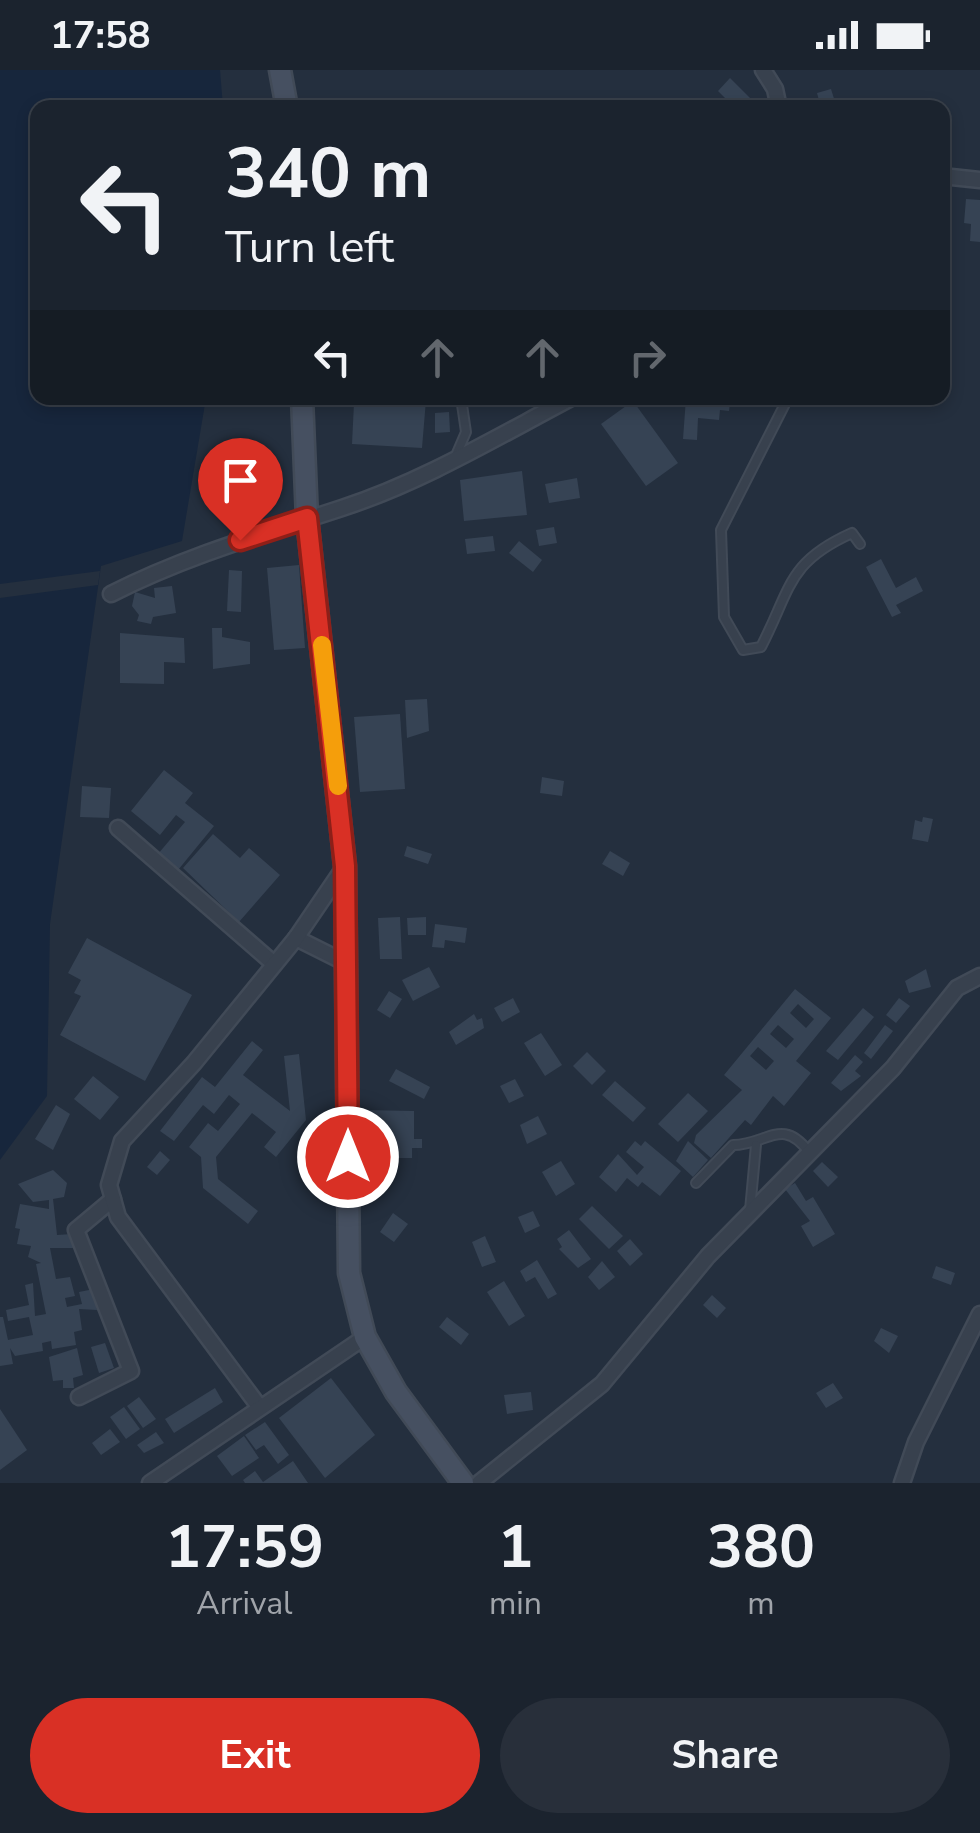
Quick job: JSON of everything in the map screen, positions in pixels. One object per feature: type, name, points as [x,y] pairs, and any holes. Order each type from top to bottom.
[{"type":"main road","points":[[280,70],[286,100]]},
{"type":"main road","points":[[302,405],[307,518],[345,866],[349,1273],[365,1337],[396,1392],[462,1483]]},
{"type":"street","points":[[763,70],[777,100]]},
{"type":"street","points":[[950,177],[980,180]]},
{"type":"street","points":[[111,594],[174,563],[344,508],[454,460],[558,405]]},
{"type":"street","points":[[118,828],[273,963]]},
{"type":"street","points":[[258,1405],[118,1217],[108,1185],[122,1141],[194,1063],[296,938],[345,866]]},
{"type":"street","points":[[296,938],[346,963]]},
{"type":"street","points":[[478,1483],[592,1394],[750,1211],[893,1068],[957,988],[980,976]]},
{"type":"street","points":[[79,1397],[131,1371],[76,1230],[113,1200]]},
{"type":"street","points":[[902,1483],[916,1442],[980,1314]]},
{"type":"street","points":[[150,1483],[258,1405],[365,1337]]},
{"type":"lane","points":[[454,460],[466,432],[462,405]]},
{"type":"lane","points":[[784,405],[721,530],[724,618],[734,640],[743,650],[761,646],[781,606],[786,584],[814,553],[852,532],[860,544]]},
{"type":"lane","points":[[696,1183],[733,1144],[756,1145],[770,1135],[786,1133],[798,1138],[809,1152]]},
{"type":"lane","points":[[750,1211],[756,1145]]},
{"type":"water","points":[[0,70],[220,70],[222,100],[30,100],[30,405],[205,405],[182,541],[101,566],[50,924],[47,1096],[0,1160]]},
{"type":"pier","points":[[100,571],[98,585],[0,598],[0,584]]},
{"type":"building","points":[[730,78],[752,100],[727,100],[718,91]]},
{"type":"building","points":[[831,89],[834,100],[819,100],[817,93]]},
{"type":"building","points":[[966,199],[980,200],[980,242],[970,241],[971,224],[964,223]]},
{"type":"building","points":[[354,405],[426,405],[422,448],[352,444]]},
{"type":"building","points":[[627,405],[636,405],[678,463],[646,486],[601,424]]},
{"type":"building","points":[[685,405],[730,405],[729,411],[720,410],[719,420],[698,418],[697,440],[683,439]]},
{"type":"building","points":[[449,412],[450,432],[435,433],[435,413]]},
{"type":"building","points":[[522,471],[527,515],[464,521],[460,480]]},
{"type":"building","points":[[577,478],[580,498],[549,503],[545,484]]},
{"type":"building","points":[[554,527],[557,543],[539,546],[536,530]]},
{"type":"building","points":[[493,536],[495,551],[467,554],[465,539]]},
{"type":"building","points":[[519,541],[542,560],[533,572],[509,553]]},
{"type":"building","points":[[881,559],[896,588],[916,577],[923,591],[896,605],[901,613],[892,617],[866,567]]},
{"type":"building","points":[[299,565],[305,648],[274,650],[267,568]]},
{"type":"building","points":[[229,570],[242,571],[241,612],[227,611]]},
{"type":"building","points":[[172,586],[176,613],[153,617],[151,624],[137,621],[139,615],[132,606],[135,592],[155,598],[154,588]]},
{"type":"building","points":[[212,628],[222,628],[222,637],[250,642],[250,664],[213,669]]},
{"type":"building","points":[[120,633],[184,638],[185,663],[164,662],[164,684],[120,683]]},
{"type":"building","points":[[427,699],[429,731],[407,738],[405,700]]},
{"type":"building","points":[[400,714],[405,789],[360,792],[354,717]]},
{"type":"building","points":[[164,770],[193,793],[185,803],[214,826],[178,870],[158,854],[185,822],[176,815],[160,835],[131,811]]},
{"type":"building","points":[[542,777],[564,781],[562,796],[540,793]]},
{"type":"building","points":[[82,786],[111,788],[109,818],[80,817]]},
{"type":"building","points":[[923,817],[933,819],[928,842],[912,839],[915,820],[922,822]]},
{"type":"building","points":[[213,834],[240,858],[249,848],[280,875],[239,922],[183,868]]},
{"type":"building","points":[[407,846],[432,854],[428,864],[404,856]]},
{"type":"building","points":[[610,851],[630,863],[623,876],[602,864]]},
{"type":"building","points":[[400,917],[402,959],[380,959],[378,918]]},
{"type":"building","points":[[426,917],[426,935],[408,935],[407,918]]},
{"type":"building","points":[[435,924],[467,928],[465,943],[445,940],[444,948],[432,947]]},
{"type":"building","points":[[87,938],[192,995],[145,1081],[60,1035],[81,996],[74,993],[81,980],[68,973]]},
{"type":"building","points":[[429,967],[440,987],[413,1001],[402,980]]},
{"type":"building","points":[[926,969],[931,987],[909,993],[905,981]]},
{"type":"building","points":[[795,989],[831,1018],[796,1061],[811,1073],[784,1106],[773,1096],[751,1125],[745,1120],[711,1158],[694,1143],[696,1135],[742,1090],[724,1075]],"holes":[[[798,1004],[814,1019],[806,1028],[790,1013]],[[778,1025],[794,1039],[786,1048],[770,1034]],[[758,1047],[774,1061],[766,1070],[750,1056]]]},
{"type":"building","points":[[389,991],[402,999],[390,1018],[377,1010]]},
{"type":"building","points":[[513,998],[520,1012],[502,1022],[494,1008]]},
{"type":"building","points":[[899,998],[910,1006],[896,1023],[886,1015]]},
{"type":"building","points":[[863,1008],[874,1017],[838,1060],[826,1051]]},
{"type":"building","points":[[474,1014],[477,1020],[482,1018],[484,1028],[456,1045],[449,1032]]},
{"type":"building","points":[[885,1025],[893,1031],[871,1059],[864,1053]]},
{"type":"building","points":[[541,1033],[562,1065],[545,1076],[524,1043]]},
{"type":"building","points":[[252,1041],[263,1050],[243,1075],[290,1111],[284,1056],[299,1054],[306,1120],[276,1157],[264,1147],[276,1132],[252,1113],[216,1157],[218,1179],[258,1211],[248,1224],[203,1188],[201,1157],[189,1147],[208,1123],[218,1131],[240,1104],[229,1095],[214,1114],[203,1105],[174,1141],[160,1131],[202,1077],[215,1087]]},
{"type":"building","points":[[587,1052],[606,1071],[592,1085],[573,1066]]},
{"type":"building","points":[[855,1055],[863,1062],[855,1071],[861,1076],[841,1091],[831,1083]]},
{"type":"building","points":[[396,1069],[430,1087],[424,1099],[389,1081]]},
{"type":"building","points":[[93,1076],[119,1097],[100,1120],[74,1099]]},
{"type":"building","points":[[515,1079],[524,1096],[509,1103],[500,1086]]},
{"type":"building","points":[[615,1081],[646,1108],[633,1122],[602,1095]]},
{"type":"building","points":[[688,1093],[708,1111],[678,1142],[658,1124]]},
{"type":"building","points":[[56,1105],[70,1114],[53,1150],[35,1139]]},
{"type":"building","points":[[362,1110],[414,1111],[414,1139],[422,1139],[422,1148],[412,1148],[412,1158],[361,1158]]},
{"type":"building","points":[[538,1116],[547,1134],[527,1144],[520,1125]]},
{"type":"building","points":[[635,1141],[641,1146],[645,1141],[681,1171],[660,1196],[642,1182],[638,1187],[627,1178],[616,1192],[599,1177],[618,1154],[637,1175],[644,1167],[626,1152]]},
{"type":"building","points":[[688,1141],[708,1160],[693,1177],[676,1161]]},
{"type":"building","points":[[160,1151],[170,1160],[157,1175],[147,1167]]},
{"type":"building","points":[[561,1161],[575,1184],[556,1196],[542,1172]]},
{"type":"building","points":[[822,1162],[838,1177],[828,1187],[813,1171]]},
{"type":"building","points":[[53,1170],[67,1183],[64,1197],[53,1199],[57,1235],[72,1234],[74,1248],[50,1248],[56,1279],[70,1277],[75,1296],[65,1298],[67,1307],[82,1304],[79,1292],[94,1289],[97,1310],[79,1309],[82,1330],[74,1332],[76,1345],[52,1349],[51,1341],[42,1343],[43,1351],[15,1356],[10,1348],[13,1364],[0,1366],[0,1317],[8,1340],[33,1335],[29,1317],[8,1321],[6,1310],[29,1305],[25,1285],[33,1283],[35,1316],[46,1314],[36,1264],[41,1263],[28,1257],[31,1246],[17,1244],[20,1229],[15,1228],[20,1204],[49,1209],[49,1200],[33,1202],[18,1184]]},
{"type":"building","points":[[795,1183],[806,1201],[813,1197],[835,1234],[813,1247],[801,1226],[810,1221],[785,1189]]},
{"type":"building","points":[[592,1206],[623,1236],[609,1249],[579,1219]]},
{"type":"building","points":[[533,1211],[540,1226],[525,1233],[518,1217]]},
{"type":"building","points":[[393,1213],[408,1224],[394,1242],[380,1232]]},
{"type":"building","points":[[569,1230],[591,1259],[578,1268],[559,1249],[562,1247],[557,1239]]},
{"type":"building","points":[[485,1236],[496,1262],[482,1267],[472,1242]]},
{"type":"building","points":[[630,1239],[643,1254],[630,1266],[617,1251]]},
{"type":"building","points":[[537,1260],[557,1294],[548,1299],[535,1277],[526,1282],[520,1271]]},
{"type":"building","points":[[602,1261],[615,1277],[599,1290],[588,1277]]},
{"type":"building","points":[[936,1266],[955,1273],[951,1285],[932,1278]]},
{"type":"building","points":[[504,1281],[525,1316],[509,1326],[487,1292]]},
{"type":"building","points":[[712,1295],[726,1308],[717,1318],[703,1305]]},
{"type":"building","points":[[447,1317],[469,1334],[461,1345],[439,1327]]},
{"type":"building","points":[[881,1328],[898,1336],[889,1353],[874,1341]]},
{"type":"building","points":[[105,1343],[114,1368],[99,1373],[91,1347]]},
{"type":"building","points":[[77,1348],[83,1375],[73,1378],[74,1388],[63,1388],[63,1380],[53,1381],[49,1357]]},
{"type":"building","points":[[331,1378],[375,1435],[325,1478],[279,1418]]},
{"type":"building","points":[[833,1383],[843,1398],[826,1408],[816,1393]]},
{"type":"building","points":[[215,1388],[223,1402],[174,1433],[165,1419]]},
{"type":"building","points":[[531,1392],[533,1410],[507,1414],[504,1395]]},
{"type":"building","points":[[139,1397],[156,1419],[143,1428],[127,1406]]},
{"type":"building","points":[[124,1407],[140,1429],[126,1439],[110,1417]]},
{"type":"building","points":[[0,1409],[27,1450],[0,1470]]},
{"type":"building","points":[[265,1422],[289,1455],[278,1464],[264,1445],[256,1450],[245,1435]]},
{"type":"building","points":[[110,1429],[120,1442],[101,1455],[92,1443]]},
{"type":"building","points":[[156,1432],[164,1443],[144,1453],[137,1445]]},
{"type":"building","points":[[244,1436],[259,1458],[232,1476],[217,1456]]},
{"type":"building","points":[[293,1461],[308,1483],[245,1483],[243,1480],[255,1471],[263,1482]]},
{"type":"slow traffic","points":[[322,645],[338,786]]},
{"type":"route","points":[[240,540],[307,518],[345,866],[348,1157]]}]
